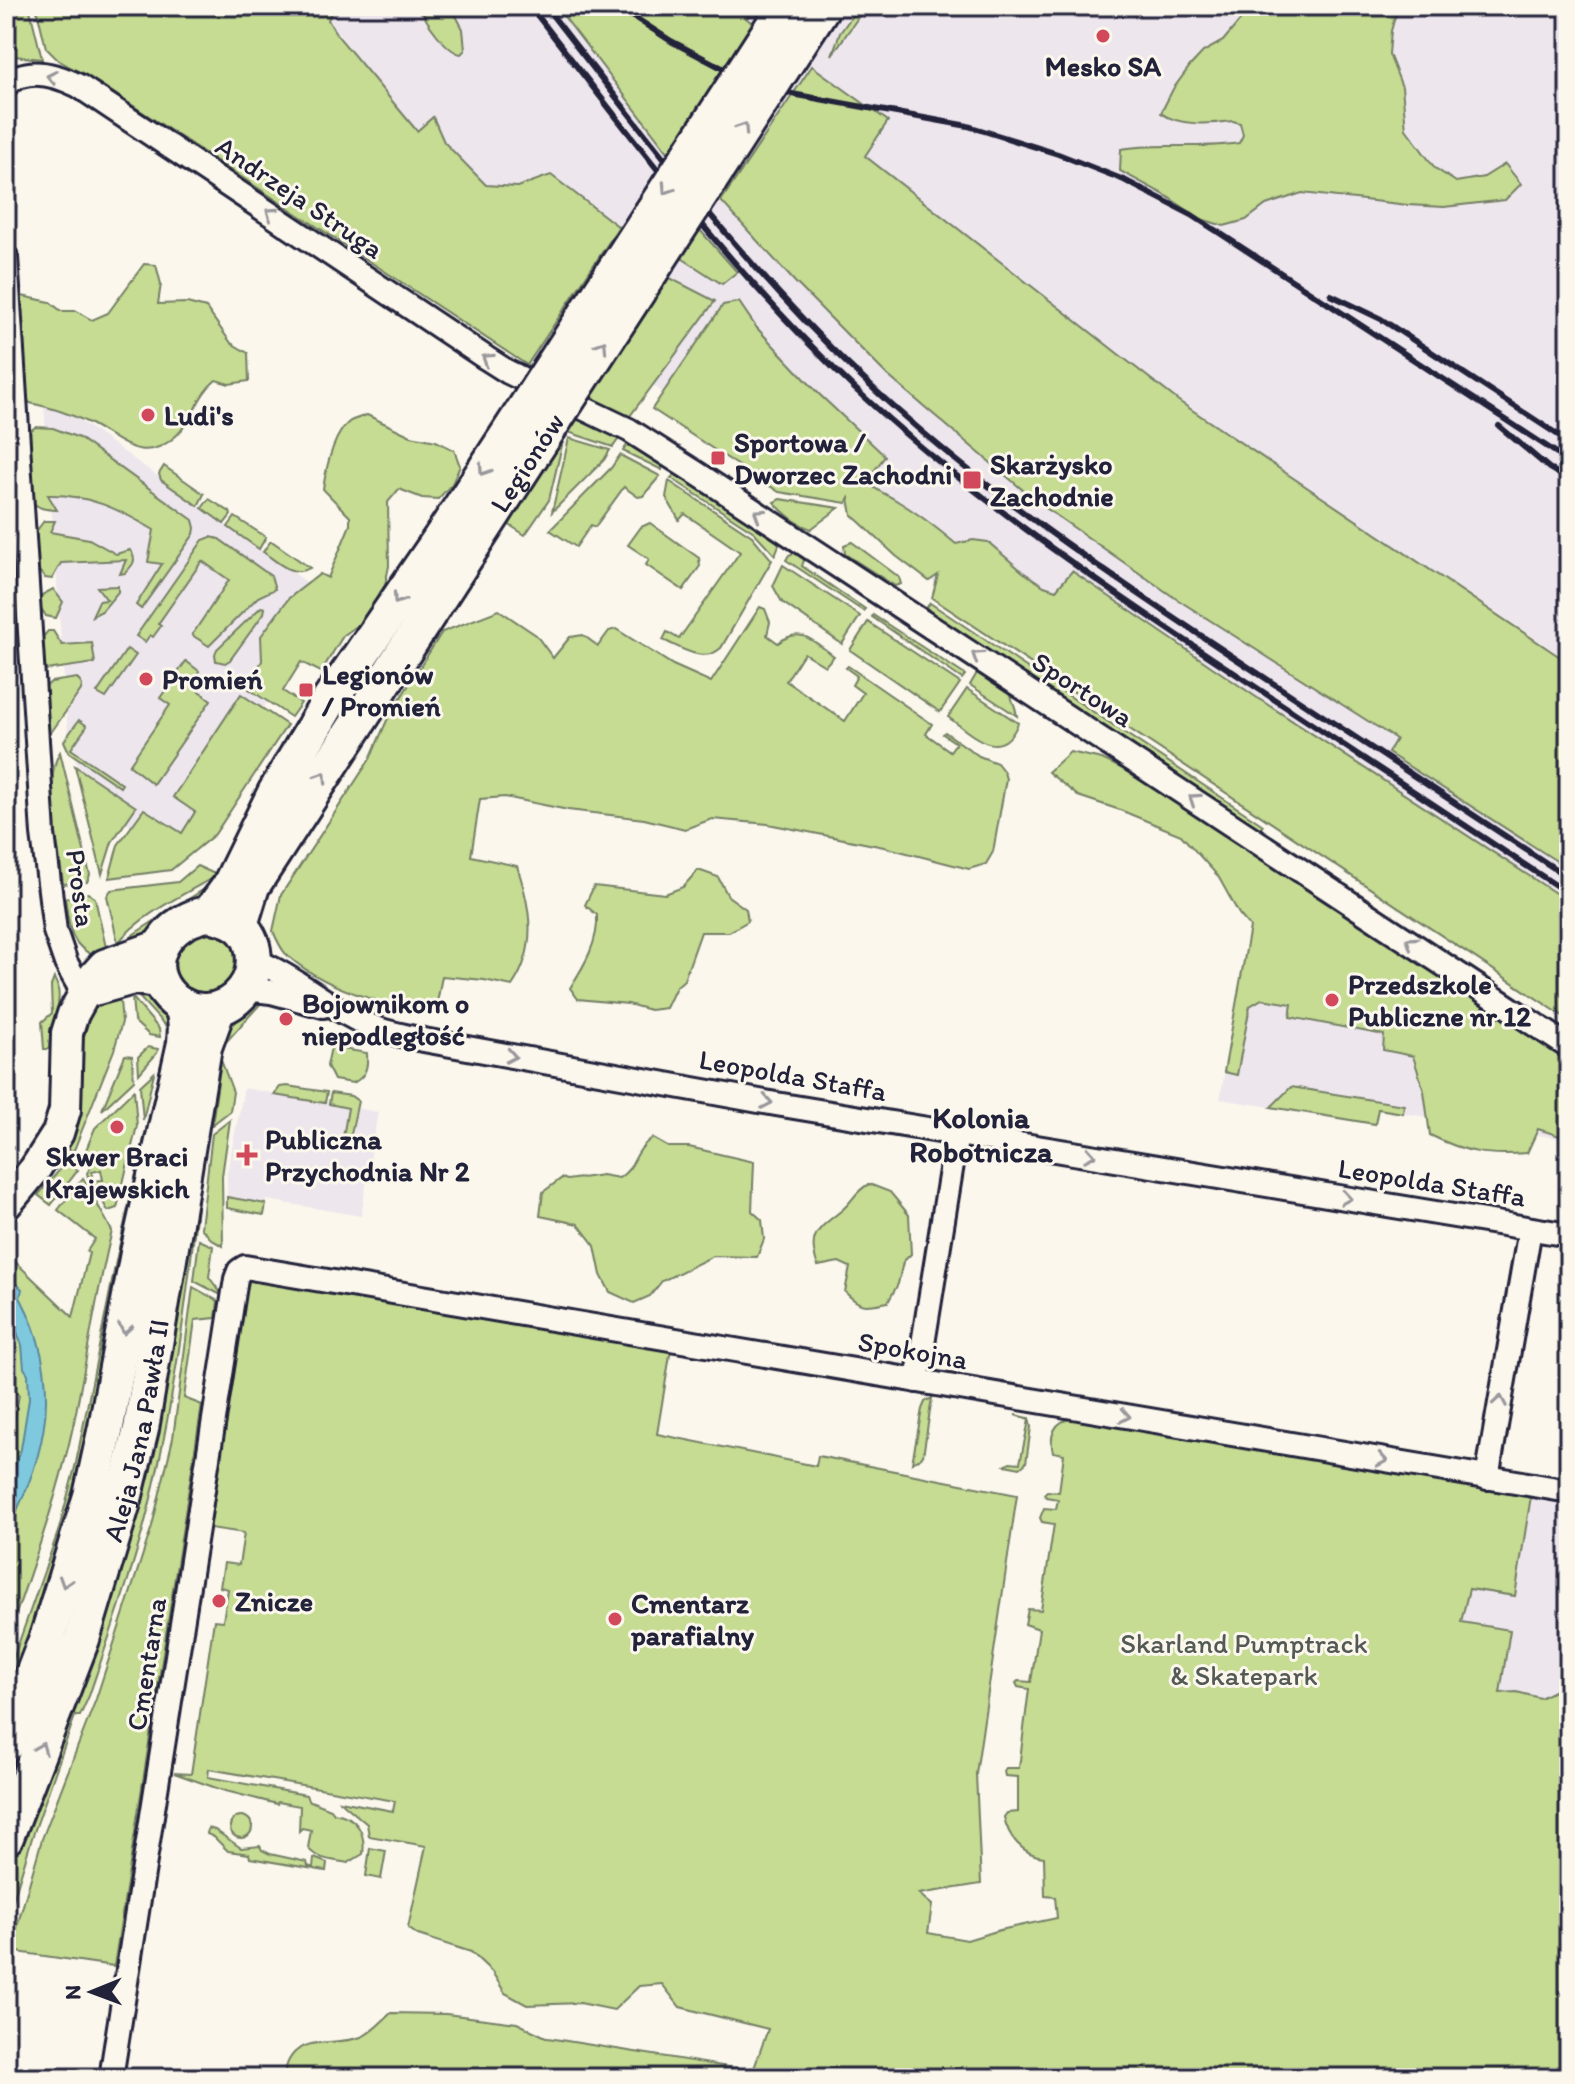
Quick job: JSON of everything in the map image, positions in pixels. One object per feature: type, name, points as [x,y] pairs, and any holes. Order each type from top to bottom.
[{"type":"main road","name":"Legionów","points":[[224,920],[252,886],[455,544],[786,6]]},
{"type":"main road","name":"Legionów","points":[[455,544],[823,6]]},
{"type":"main road","points":[[224,920],[251,943],[250,974],[236,999],[217,1011],[206,1012],[171,994],[157,967],[161,945],[172,929],[183,921],[224,920]]},
{"type":"main road","name":"Aleja Jana Pawła II","points":[[6,1744],[48,1635],[91,1496],[138,1253],[185,1043],[186,1026],[171,994]]},
{"type":"main road","name":"Aleja Jana Pawła II","points":[[6,1837],[82,1639],[124,1499],[155,1352],[204,1047],[217,1011]]},
{"type":"street","name":"Andrzeja Struga","points":[[6,85],[16,77],[32,74],[60,76],[79,86],[486,358],[556,395]]},
{"type":"street","name":"Prosta","points":[[6,257],[12,455],[37,761],[55,931],[66,963],[83,993]]},
{"type":"street","name":"Sportowa","points":[[556,395],[629,430],[688,467],[1569,1047]]},
{"type":"street","points":[[6,1204],[50,1147],[62,1122],[67,1091],[67,1033],[83,993],[104,965],[161,945]]},
{"type":"street","name":"Leopolda Staffa","points":[[250,974],[271,992],[343,1011],[380,1030],[418,1039],[761,1101],[1569,1235]]},
{"type":"street","points":[[83,993],[133,979],[171,994]]},
{"type":"street","points":[[917,1381],[957,1133]]},
{"type":"street","points":[[1487,1478],[1530,1229]]},
{"type":"street","name":"Spokojna","points":[[248,1266],[1569,1491]]},
{"type":"street","name":"Cmentarna","points":[[111,2078],[236,1279],[241,1268],[248,1266]]},
{"type":"shaded area","points":[[317,6],[780,6],[818,50],[846,6],[1569,6],[1569,661],[1180,402],[865,156],[1569,815],[1569,1002],[934,582],[854,511],[813,483],[684,407],[561,322]]},
{"type":"shaded area","points":[[44,406],[84,412],[79,420],[333,601],[168,855],[99,802],[69,748]]},
{"type":"shaded area","name":"Przedszkole Publiczne nr 12","points":[[1257,887],[1569,1094],[1569,1140],[1378,1109],[1375,1124],[1220,1099]]},
{"type":"shaded area","points":[[244,1088],[378,1112],[361,1216],[267,1200],[264,1215],[227,1208],[227,1173]]},
{"type":"shaded area","points":[[1533,1489],[1569,1495],[1569,1695],[1498,1704],[1460,1622],[1468,1589],[1515,1596]]},
{"type":"green space","points":[[6,6],[29,6],[42,59],[14,56],[6,46]]},
{"type":"green space","points":[[36,6],[335,6],[328,20],[337,35],[417,131],[433,117],[444,142],[486,185],[517,187],[551,175],[619,227],[527,365],[100,84],[58,60],[46,48]]},
{"type":"green space","points":[[420,6],[451,6],[463,29],[465,50],[461,54],[449,48],[437,34]]},
{"type":"green space","points":[[556,6],[763,6],[746,18],[756,26],[671,156]]},
{"type":"green space","points":[[859,6],[866,6],[832,55],[840,33]]},
{"type":"green space","points":[[1252,6],[1398,6],[1389,54],[1402,87],[1406,129],[1435,168],[1456,182],[1484,177],[1505,164],[1521,184],[1505,200],[1444,207],[1302,193],[1266,205],[1246,220],[1224,226],[1201,219],[1120,171],[1121,149],[1239,143],[1243,135],[1240,123],[1177,121],[1161,113],[1190,66],[1203,52],[1223,41]]},
{"type":"green space","points":[[812,66],[888,121],[865,156],[1180,402],[1569,663],[1569,869],[1388,753],[1396,739],[1175,598],[1037,502],[887,375],[795,282],[721,201]]},
{"type":"green space","points":[[699,229],[737,272],[722,284],[680,257]]},
{"type":"green space","points":[[144,264],[156,265],[161,284],[158,304],[187,303],[206,308],[231,343],[248,353],[249,381],[229,384],[216,380],[177,435],[165,444],[143,450],[122,443],[75,417],[30,403],[25,397],[22,296],[50,302],[61,311],[76,311],[92,320],[108,313]]},
{"type":"green space","points":[[668,277],[715,301],[627,420],[587,401]]},
{"type":"green space","points":[[739,302],[756,327],[819,394],[885,456],[866,482],[870,485],[914,512],[956,544],[973,540],[988,542],[1044,586],[1056,590],[1072,571],[1259,699],[1569,902],[1569,1020],[932,598],[938,575],[929,581],[896,556],[852,515],[849,498],[846,503],[779,492],[652,409],[723,305]]},
{"type":"green space","points":[[367,415],[411,436],[436,441],[454,450],[460,466],[452,484],[438,499],[422,498],[399,489],[388,502],[389,566],[385,585],[364,620],[343,636],[321,672],[301,662],[283,691],[301,703],[291,717],[246,687],[262,661],[261,636],[289,598],[320,574],[328,578],[350,525],[350,517],[323,489],[328,463],[343,428]]},
{"type":"green space","points":[[577,417],[620,437],[613,447],[568,432]]},
{"type":"green space","points":[[35,427],[53,428],[79,438],[193,520],[194,534],[141,609],[136,605],[162,564],[148,562],[154,530],[91,500],[48,495],[57,510],[35,504],[32,501],[27,434]]},
{"type":"green space","points":[[564,437],[549,500],[525,535],[508,524]]},
{"type":"green space","points":[[569,438],[610,450],[604,460],[552,512]]},
{"type":"green space","points":[[629,442],[662,463],[662,470],[623,451]]},
{"type":"green space","points":[[620,455],[660,476],[643,496],[638,497],[624,487],[576,547],[550,530],[611,468]]},
{"type":"green space","points":[[164,466],[204,494],[198,506],[161,480],[159,474]]},
{"type":"green space","points":[[678,472],[777,538],[779,545],[775,555],[754,532],[671,478]]},
{"type":"green space","points":[[669,481],[752,536],[772,560],[721,648],[707,655],[692,653],[663,640],[667,632],[679,639],[740,552],[685,514],[679,520],[666,497]]},
{"type":"green space","points":[[209,499],[230,512],[224,524],[202,508]]},
{"type":"green space","points":[[780,499],[839,508],[811,529],[782,511],[774,502]]},
{"type":"green space","points":[[235,517],[266,537],[259,549],[228,527]]},
{"type":"green space","points":[[44,521],[55,521],[50,532],[89,539],[116,554],[130,550],[134,562],[125,573],[120,574],[126,560],[61,563],[52,579],[45,578],[37,569],[34,534]]},
{"type":"green space","points":[[650,523],[699,558],[700,566],[683,590],[646,565],[649,559],[628,545],[641,527]]},
{"type":"green space","points":[[211,537],[219,539],[271,576],[275,589],[258,597],[209,646],[192,635],[229,580],[202,561],[158,624],[161,626],[153,637],[150,635],[145,642],[136,636],[203,540]]},
{"type":"green space","points":[[8,540],[13,540],[17,598],[12,597]]},
{"type":"green space","points":[[270,542],[310,568],[297,571],[280,564],[263,552]]},
{"type":"green space","points":[[852,542],[899,577],[901,584],[895,586],[845,554],[844,545]]},
{"type":"green space","points":[[798,551],[806,554],[802,566],[865,609],[863,611],[786,560]]},
{"type":"green space","points":[[783,565],[860,616],[842,644],[782,602],[773,586]]},
{"type":"green space","points":[[118,586],[118,592],[102,611],[92,616],[99,601],[107,600],[97,587]]},
{"type":"green space","points":[[53,589],[63,602],[56,618],[46,616],[39,605],[42,595]]},
{"type":"green space","points":[[930,603],[1263,825],[1260,830],[930,612],[927,607]]},
{"type":"green space","points":[[261,607],[265,608],[264,613],[230,660],[225,663],[216,661],[217,649]]},
{"type":"green space","points":[[760,607],[765,609],[770,622],[767,635],[778,643],[794,635],[801,636],[814,641],[834,656],[825,666],[804,653],[786,681],[845,721],[863,693],[852,685],[857,676],[846,668],[848,666],[932,724],[926,734],[950,751],[956,743],[943,734],[945,732],[979,756],[997,763],[1006,779],[993,852],[986,864],[969,869],[884,847],[768,824],[712,819],[685,829],[644,819],[568,810],[505,797],[480,799],[471,856],[517,866],[526,897],[529,942],[526,957],[512,986],[442,976],[435,1014],[396,1006],[336,986],[300,966],[283,951],[273,931],[281,895],[370,759],[388,718],[442,632],[499,610],[536,635],[553,658],[570,637],[583,635],[598,646],[609,631],[616,629],[673,665],[711,682]]},
{"type":"green space","points":[[873,615],[965,675],[962,679]]},
{"type":"green space","points":[[868,622],[960,683],[940,712],[850,650]]},
{"type":"green space","points":[[48,631],[53,631],[62,645],[92,643],[95,663],[46,670],[42,664],[41,639]]},
{"type":"green space","points":[[127,649],[136,655],[106,698],[97,693]]},
{"type":"green space","points":[[186,661],[199,671],[192,686],[211,700],[153,784],[129,765],[170,705],[160,698]]},
{"type":"green space","points":[[980,668],[1004,688],[1017,716],[970,685]]},
{"type":"green space","points":[[77,678],[82,685],[81,690],[50,734],[47,732],[44,688],[51,682]]},
{"type":"green space","points":[[967,689],[1018,723],[1011,736],[994,744],[984,742],[948,717]]},
{"type":"green space","points":[[241,694],[287,725],[215,834],[171,870],[109,878],[118,845],[144,809],[182,833],[195,812],[173,797]]},
{"type":"green space","points":[[79,720],[87,726],[71,749],[122,784],[120,787],[69,752],[64,741]]},
{"type":"green space","points":[[60,752],[90,875],[87,882],[63,884],[52,798],[52,781]]},
{"type":"green space","points":[[1070,752],[1102,759],[1158,786],[1569,1062],[1569,1139],[1538,1129],[1527,1153],[1500,1154],[1477,1152],[1430,1135],[1424,1091],[1413,1056],[1383,1050],[1384,1035],[1290,1017],[1292,1004],[1262,999],[1250,1006],[1237,1075],[1224,1072],[1250,927],[1239,914],[1218,876],[1181,835],[1078,796],[1048,772]]},
{"type":"green space","points":[[75,766],[136,807],[112,842],[102,874]]},
{"type":"green space","points":[[197,866],[215,874],[214,877],[149,915],[118,943],[107,896],[111,890],[178,882]]},
{"type":"green space","points":[[698,870],[718,877],[728,896],[746,909],[748,921],[729,932],[701,932],[684,980],[676,987],[666,1008],[650,1010],[628,1004],[578,999],[570,988],[596,934],[597,915],[585,905],[594,886],[665,894],[683,887]]},
{"type":"green space","points":[[212,884],[220,885],[151,934],[126,944],[134,934]]},
{"type":"green space","points":[[88,893],[95,898],[107,952],[95,956],[86,952],[75,940],[65,898]]},
{"type":"green space","points":[[206,932],[228,941],[237,963],[228,985],[206,994],[184,985],[175,963],[184,941]]},
{"type":"green space","points":[[54,978],[58,986],[58,1004],[49,1049],[44,1049],[42,1022],[52,1013],[51,986]]},
{"type":"green space","points":[[137,990],[161,1005],[170,1031],[140,998]]},
{"type":"green space","points":[[119,991],[122,1022],[114,1050],[74,1150],[67,1150],[80,1110],[82,1050],[87,1022],[104,1000]]},
{"type":"green space","points":[[132,997],[159,1029],[160,1037],[149,1035],[134,1021]]},
{"type":"green space","points":[[262,1002],[227,1041],[214,1039],[246,1007]]},
{"type":"green space","points":[[148,1047],[158,1049],[157,1053],[139,1074],[138,1057]]},
{"type":"green space","points":[[331,1047],[367,1053],[361,1078],[353,1083],[334,1080],[327,1066]]},
{"type":"green space","points":[[125,1055],[132,1056],[134,1080],[102,1110]]},
{"type":"green space","points":[[173,1055],[75,1505],[6,1709],[6,1679],[59,1529],[76,1463],[117,1256],[161,1065]]},
{"type":"green space","points":[[221,1060],[233,1092],[230,1111],[212,1125]]},
{"type":"green space","points":[[154,1073],[143,1120],[140,1086]]},
{"type":"green space","points":[[280,1087],[327,1092],[325,1103],[274,1095]]},
{"type":"green space","points":[[1291,1087],[1404,1105],[1403,1113],[1378,1109],[1375,1124],[1271,1107]]},
{"type":"green space","points":[[134,1090],[137,1126],[117,1208],[108,1211],[91,1181],[103,1180],[101,1170],[92,1172],[92,1176],[88,1177],[93,1164],[87,1160],[82,1165],[81,1162],[95,1128]]},
{"type":"green space","points":[[331,1093],[351,1096],[358,1101],[347,1143],[342,1143],[348,1108],[329,1104]]},
{"type":"green space","points":[[208,1109],[180,1343],[149,1508],[89,1696],[80,1716],[75,1716],[6,1923],[6,1877],[40,1783]]},
{"type":"green space","points":[[230,1120],[222,1176],[223,1246],[201,1228],[212,1134]]},
{"type":"green space","points":[[652,1138],[668,1147],[689,1147],[754,1162],[752,1211],[762,1220],[764,1239],[757,1257],[713,1256],[662,1281],[650,1296],[634,1303],[610,1292],[601,1275],[595,1246],[578,1224],[540,1216],[543,1192],[562,1178],[602,1175],[619,1178]]},
{"type":"green space","points":[[63,1166],[78,1170],[51,1205],[38,1195]]},
{"type":"green space","points":[[83,1178],[112,1231],[68,1450],[6,1643],[6,1462],[19,1395],[6,1382],[6,1253],[73,1317],[87,1251],[95,1239],[58,1210]]},
{"type":"green space","points":[[869,1184],[890,1192],[909,1215],[911,1254],[903,1262],[898,1284],[888,1302],[869,1305],[860,1304],[845,1292],[850,1267],[839,1262],[818,1266],[813,1246],[821,1228]]},
{"type":"green space","points":[[227,1197],[266,1204],[264,1215],[227,1208]]},
{"type":"green space","points":[[199,1240],[213,1246],[209,1277],[223,1296],[194,1281]]},
{"type":"green space","name":"Skarland Pumptrack & Skatepark","points":[[248,1275],[671,1349],[657,1434],[816,1466],[818,1456],[1017,1495],[976,1774],[981,1884],[919,1894],[932,1905],[928,1933],[967,1940],[1057,1918],[1055,1897],[1045,1896],[1044,1857],[1023,1849],[1006,1824],[1004,1817],[1007,1813],[1018,1812],[1018,1777],[1005,1776],[1004,1771],[1006,1768],[1019,1768],[1029,1689],[1018,1687],[1016,1683],[1031,1682],[1039,1629],[1025,1624],[1028,1609],[1041,1610],[1054,1524],[1042,1522],[1040,1518],[1044,1508],[1056,1509],[1058,1499],[1044,1494],[1047,1491],[1059,1492],[1064,1454],[1053,1452],[1052,1441],[1054,1430],[1061,1422],[1072,1419],[1531,1496],[1515,1596],[1469,1589],[1461,1622],[1510,1630],[1500,1693],[1517,1692],[1540,1698],[1566,1685],[1566,1659],[1569,1659],[1569,2078],[284,2078],[294,2053],[303,2047],[361,2037],[391,2013],[446,2014],[517,2023],[548,2038],[753,2071],[768,2029],[680,2007],[662,1984],[639,1986],[614,2010],[580,2003],[527,2005],[505,1993],[492,1972],[471,1952],[418,1935],[408,1928],[426,1846],[369,1836],[367,1824],[340,1801],[393,1811],[395,1801],[209,1769],[208,1777],[306,1795],[308,1800],[349,1818],[358,1827],[364,1846],[363,1854],[348,1863],[321,1857],[308,1848],[311,1830],[302,1828],[299,1831],[300,1806],[277,1804],[222,1790],[174,1773],[191,1774],[214,1620],[223,1621],[228,1589],[220,1587],[224,1563],[239,1565],[244,1533],[210,1528]]},
{"type":"green space","points":[[193,1287],[218,1301],[216,1318],[195,1320],[184,1398],[202,1405],[114,1966],[10,1951],[42,1839],[96,1699],[152,1526],[173,1438]]},
{"type":"green space","points":[[932,1398],[923,1456],[912,1463],[922,1409],[925,1402]]},
{"type":"green space","points":[[1015,1415],[1029,1418],[1031,1427],[1026,1463],[1020,1468],[1005,1465],[1020,1463],[1029,1420]]},
{"type":"green space","points":[[241,1816],[249,1819],[252,1827],[249,1835],[241,1838],[233,1835],[230,1827],[233,1819]]},
{"type":"green space","points":[[208,1828],[241,1848],[260,1846],[270,1854],[307,1862],[313,1868],[314,1858],[327,1863],[326,1871],[250,1858],[249,1854],[228,1851],[207,1834]]},
{"type":"green space","points":[[370,1848],[386,1851],[381,1879],[366,1876]]},
{"type":"water","points":[[6,1274],[22,1289],[20,1297],[34,1327],[46,1386],[41,1444],[21,1503],[6,1532],[6,1492],[21,1449],[29,1399],[22,1345],[6,1306]]},
{"type":"railway","points":[[530,6],[645,154],[765,297],[852,386],[898,427],[993,505],[1092,577],[1569,894]]},
{"type":"railway","points":[[545,6],[657,149],[774,288],[903,416],[998,493],[1097,565],[1569,878]]},
{"type":"railway","points":[[617,6],[671,41],[743,79],[792,94],[968,126],[1058,154],[1124,180],[1192,215],[1569,461]]},
{"type":"railway","points":[[1331,295],[1381,319],[1569,442]]},
{"type":"railway","points":[[1499,426],[1549,468],[1569,480]]},
{"type":"place","name":"Mesko SA","points":[[1103,36]]},
{"type":"place","name":"Ludi's","points":[[148,415]]},
{"type":"place","name":"Sportowa / Dworzec Zachodni","points":[[718,458]]},
{"type":"place","name":"Skarżysko Zachodnie","points":[[972,480]]},
{"type":"place","name":"Promień","points":[[146,679]]},
{"type":"place","name":"Legionów / Promień","points":[[306,690]]},
{"type":"place","name":"Przedszkole Publiczne nr 12","points":[[1332,1000]]},
{"type":"place","name":"Bojownikom o niepodległość","points":[[286,1019]]},
{"type":"place","name":"Skwer Braci Krajewskich","points":[[117,1127]]},
{"type":"place","name":"Publiczna Przychodnia Nr 2","points":[[247,1155]]},
{"type":"place","name":"Znicze","points":[[219,1601]]},
{"type":"place","name":"Cmentarz parafialny","points":[[615,1619]]},
{"type":"district","name":"Kolonia Robotnicza","points":[[981,1135]]}]
